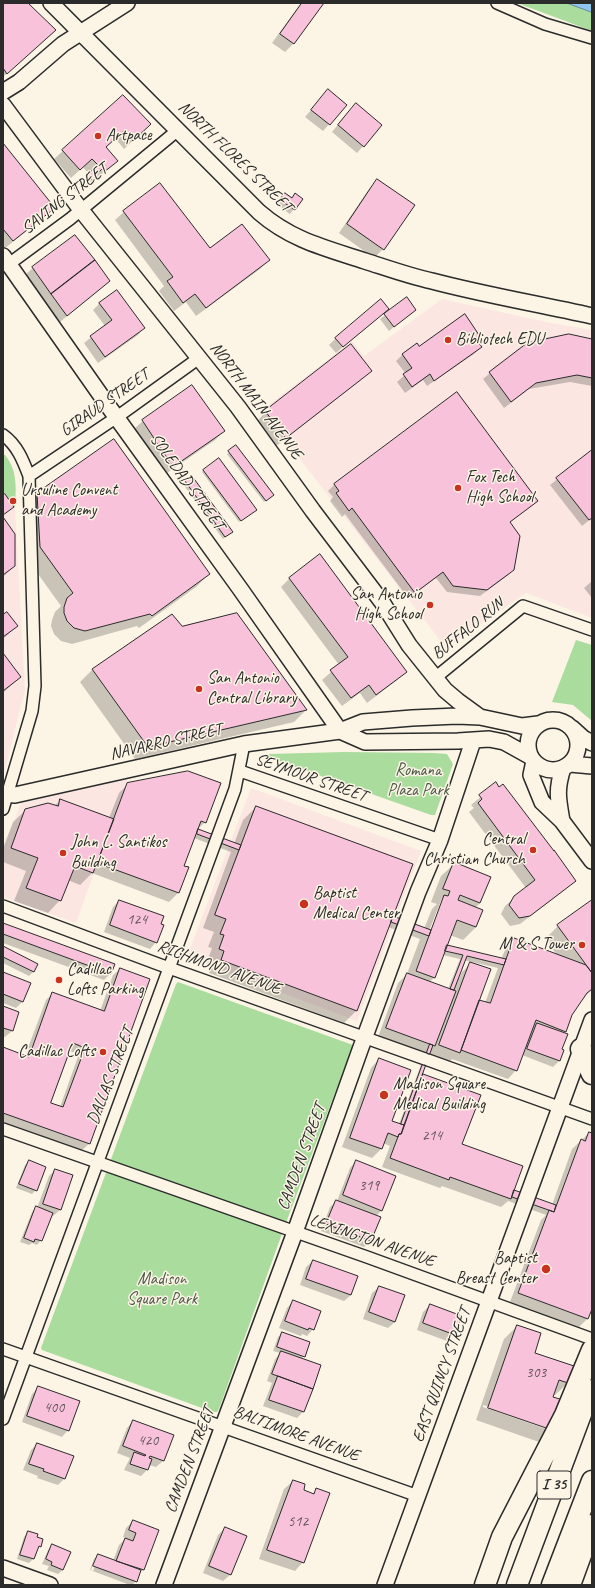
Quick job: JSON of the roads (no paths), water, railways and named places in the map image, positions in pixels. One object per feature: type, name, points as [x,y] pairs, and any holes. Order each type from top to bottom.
[{"type":"highway","points":[[581,1048],[592,1074]]},
{"type":"highway","points":[[485,1585],[502,1538],[565,1415],[592,1350]]},
{"type":"highway","name":"I 35","points":[[517,1585],[592,1385]]},
{"type":"highway","name":"I 35","points":[[531,1585],[592,1421]]},
{"type":"highway","name":"I 35","points":[[552,1585],[592,1481]]},
{"type":"highway","points":[[570,1585],[592,1525]]},
{"type":"highway","points":[[574,1585],[592,1554]]},
{"type":"main road","name":"NORTH FLORES STREET","points":[[51,3],[259,212],[273,224],[299,238],[390,269],[431,281],[592,316]]},
{"type":"main road","points":[[3,92],[19,82],[63,44],[127,3]]},
{"type":"main road","name":"NORTH MAIN AVENUE","points":[[3,105],[81,210],[238,407],[313,511],[382,602],[409,645],[445,690],[480,717]]},
{"type":"main road","name":"SOLEDAD STREET","points":[[6,260],[340,731]]},
{"type":"main road","name":"NAVARRO STREET","points":[[5,799],[15,795],[244,744],[340,731],[364,722],[412,718],[480,717],[522,726],[538,724]]},
{"type":"main road","points":[[592,744],[568,724],[557,720],[544,721],[538,724],[530,733],[527,749],[532,759],[531,776],[542,802],[562,820],[592,861]]},
{"type":"main road","points":[[562,820],[557,796],[559,780],[567,766],[574,759],[578,748],[576,736],[572,728]]},
{"type":"main road","points":[[340,731],[365,742],[473,741],[489,739],[504,742],[545,768],[557,769],[567,766],[592,766]]},
{"type":"main road","name":"CAMDEN STREET","points":[[164,1585],[295,1232],[418,892],[440,840],[473,741]]},
{"type":"main road","name":"EAST QUINCY STREET","points":[[385,1585],[592,1020]]},
{"type":"main road","points":[[3,1568],[50,1585]]},
{"type":"street","points":[[497,3],[546,24],[592,38]]},
{"type":"street","name":"SAVING STREET","points":[[6,260],[81,210],[178,130]]},
{"type":"street","name":"GIRAUD STREET","points":[[29,476],[117,417],[199,358]]},
{"type":"street","points":[[3,435],[17,450],[23,460],[29,476],[35,686],[32,711],[5,799]]},
{"type":"street","name":"BUFFALO RUN","points":[[435,678],[523,606],[592,630]]},
{"type":"street","name":"DALLAS STREET","points":[[3,1419],[232,796],[240,771],[244,744]]},
{"type":"street","name":"SEYMOUR STREET","points":[[240,771],[440,840]]},
{"type":"street","name":"RICHMOND AVENUE","points":[[3,906],[169,968],[592,1119]]},
{"type":"street","name":"LEXINGTON AVENUE","points":[[3,1129],[490,1301],[592,1339]]},
{"type":"street","name":"BALTIMORE AVENUE","points":[[3,1349],[418,1496]]},
{"type":"water","points":[[567,3],[592,3],[592,12]]},
{"type":"place","name":"Artpace","points":[[98,136]]},
{"type":"place","name":"Bibliotech EDU","points":[[448,340]]},
{"type":"place","name":"Fox Tech High School","points":[[458,488]]},
{"type":"place","name":"Ursuline Convent and Academy","points":[[13,501]]},
{"type":"place","name":"San Antonio High School","points":[[430,605]]},
{"type":"place","name":"San Antonio Central Library","points":[[199,689]]},
{"type":"place","name":"Central Christian Church","points":[[533,850]]},
{"type":"place","name":"John L. Santikos Building","points":[[63,853]]},
{"type":"place","name":"Baptist Medical Center","points":[[304,904]]},
{"type":"place","name":"M & S Tower","points":[[582,945]]},
{"type":"place","name":"Cadillac Lofts Parking","points":[[59,980]]},
{"type":"place","name":"Cadillac Lofts","points":[[103,1052]]},
{"type":"place","name":"Madison Square Medical Building","points":[[384,1095]]},
{"type":"place","name":"Baptist Breast Center","points":[[546,1269]]},
{"type":"park label","name":"Romana Plaza Park","points":[[418,781]]},
{"type":"park label","name":"Madison Square Park","points":[[162,1290]]}]
